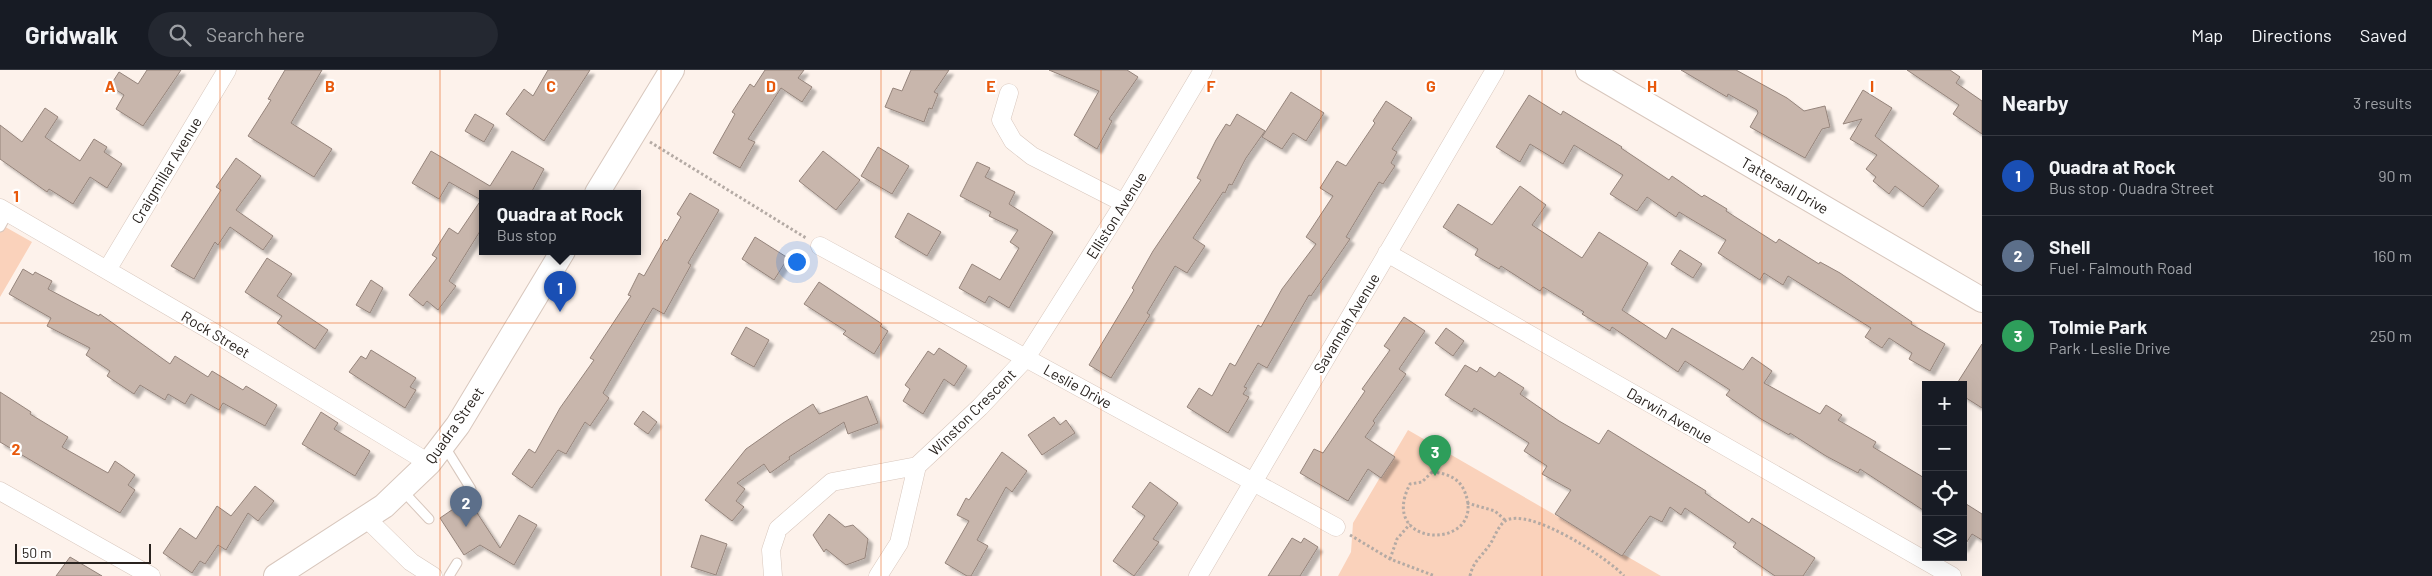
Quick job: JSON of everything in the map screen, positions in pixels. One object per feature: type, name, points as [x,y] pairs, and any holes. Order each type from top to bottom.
[{"type":"main road","points":[[599,190],[672,70]]},
{"type":"main road","name":"Tattersall Drive","points":[[1588,70],[1982,300]]},
{"type":"main road","name":"Quadra Street","points":[[276,576],[402,490],[436,454],[458,425],[561,255]]},
{"type":"street","name":"Craigmillar Avenue","points":[[107,270],[227,70]]},
{"type":"street","name":"Elliston Avenue","points":[[1026,358],[1124,204],[1203,70]]},
{"type":"street","name":"Savannah Avenue","points":[[1198,576],[1495,70]]},
{"type":"street","points":[[1009,93],[1001,120],[1013,141],[1032,156],[1124,204]]},
{"type":"street","name":"Rock Street","points":[[3,216],[107,270],[436,454]]},
{"type":"street","name":"Leslie Drive","points":[[820,246],[1336,527]]},
{"type":"street","name":"Darwin Avenue","points":[[1387,253],[1952,576]]},
{"type":"street","name":"Winston Crescent","points":[[773,576],[770,550],[778,529],[832,482],[917,466],[980,407],[1026,358]]},
{"type":"street","name":"Winston Crescent","points":[[878,576],[899,543],[917,466]]},
{"type":"street","points":[[0,491],[151,576]]},
{"type":"street","points":[[365,517],[411,562],[433,576]]},
{"type":"lane","points":[[436,454],[471,489]]},
{"type":"lane","points":[[402,490],[429,519]]},
{"type":"lane","points":[[450,576],[457,563]]},
{"type":"path","points":[[634,132],[820,246]]},
{"type":"path","points":[[1432,472],[1449,475],[1462,486],[1467,503],[1463,520],[1450,533],[1433,536],[1416,530],[1410,524],[1403,504],[1410,484],[1422,482],[1432,472]]},
{"type":"path","points":[[1467,503],[1495,511],[1506,521]]},
{"type":"path","points":[[1470,576],[1475,561],[1490,545],[1506,521],[1520,519],[1550,528],[1590,551],[1624,576]]},
{"type":"path","points":[[1390,559],[1398,539],[1410,524]]},
{"type":"path","points":[[1336,527],[1390,559],[1435,576]]},
{"type":"shaded area","points":[[0,224],[32,242],[0,297]]},
{"type":"shaded area","points":[[1408,430],[1661,576],[1338,576],[1351,552],[1353,523]]},
{"type":"building","points":[[147,70],[181,70],[143,126],[116,109],[124,95],[110,86],[119,72],[138,84]]},
{"type":"building","points":[[285,70],[322,70],[291,123],[332,149],[314,177],[248,136],[271,100],[268,99]]},
{"type":"building","points":[[548,70],[590,70],[544,141],[506,114],[524,89],[533,96]]},
{"type":"building","points":[[765,70],[804,70],[798,78],[812,87],[802,102],[781,88],[748,139],[755,142],[740,168],[713,153],[735,114],[732,112],[750,84],[754,87]]},
{"type":"building","points":[[911,70],[949,70],[934,92],[938,94],[932,109],[929,108],[924,122],[885,107],[893,88],[902,91]]},
{"type":"building","points":[[1049,70],[1127,70],[1138,77],[1109,119],[1112,121],[1097,149],[1074,135],[1099,91]]},
{"type":"building","points":[[1681,70],[1736,70],[1787,98],[1804,111],[1825,106],[1830,127],[1822,129],[1805,158],[1750,127],[1758,113],[1757,110],[1728,94],[1727,97]]},
{"type":"building","points":[[1907,70],[1950,70],[1960,77],[1956,83],[1982,101],[1982,134],[1953,114],[1959,105]]},
{"type":"building","points":[[1863,90],[1892,108],[1875,136],[1939,186],[1923,207],[1895,186],[1889,194],[1873,181],[1876,177],[1866,169],[1877,155],[1850,139],[1862,119],[1843,124]]},
{"type":"building","points":[[1291,92],[1324,113],[1306,141],[1293,133],[1282,149],[1262,137]]},
{"type":"building","points":[[1529,95],[1561,115],[1563,111],[1622,147],[1669,180],[1672,176],[1702,197],[1704,195],[1776,243],[1779,239],[1819,264],[1820,262],[1840,273],[1912,322],[1911,324],[1945,344],[1930,371],[1909,359],[1912,353],[1889,338],[1882,348],[1865,337],[1871,328],[1788,276],[1783,285],[1764,273],[1760,280],[1718,253],[1726,240],[1679,212],[1676,217],[1647,197],[1637,211],[1610,194],[1623,175],[1574,145],[1563,164],[1530,144],[1520,162],[1496,147]]},
{"type":"building","points":[[1386,101],[1412,118],[1392,149],[1397,152],[1391,163],[1395,166],[1383,184],[1379,182],[1346,237],[1350,239],[1311,296],[1309,295],[1267,368],[1258,363],[1244,387],[1247,388],[1243,394],[1249,397],[1228,433],[1187,407],[1199,388],[1212,396],[1230,363],[1235,366],[1258,325],[1261,327],[1282,289],[1316,244],[1306,237],[1333,196],[1320,188],[1337,161],[1346,166],[1375,123],[1373,121]]},
{"type":"building","points":[[45,108],[58,117],[45,137],[80,161],[94,139],[107,147],[104,152],[122,164],[107,188],[90,177],[73,204],[49,189],[47,192],[0,159],[0,125],[22,142]]},
{"type":"building","points":[[475,114],[494,125],[484,142],[465,131]]},
{"type":"building","points":[[1237,114],[1265,131],[1246,158],[1232,185],[1229,184],[1225,193],[1223,192],[1193,238],[1205,246],[1187,273],[1175,266],[1147,313],[1150,315],[1111,378],[1089,365],[1134,290],[1132,288],[1153,251],[1201,180],[1197,178],[1216,140],[1226,124],[1230,126]]},
{"type":"building","points":[[878,147],[909,166],[892,194],[861,176]]},
{"type":"building","points":[[431,151],[490,186],[512,151],[544,169],[533,190],[479,190],[479,199],[449,182],[439,199],[412,183]]},
{"type":"building","points":[[823,151],[860,180],[836,210],[799,181]]},
{"type":"building","points":[[236,158],[261,176],[236,210],[273,236],[263,250],[230,227],[218,245],[215,242],[194,279],[171,266],[221,190],[216,187]]},
{"type":"building","points":[[977,162],[990,168],[985,177],[1015,192],[1009,204],[1053,232],[1009,308],[989,296],[985,303],[959,288],[972,264],[1000,280],[1019,248],[1010,242],[1018,230],[989,216],[991,212],[960,196]]},
{"type":"building","points":[[1520,186],[1546,205],[1532,225],[1582,258],[1599,232],[1648,263],[1622,310],[1666,339],[1672,328],[1743,370],[1752,357],[1772,371],[1764,383],[1820,414],[1826,405],[1842,415],[1838,420],[1876,442],[1873,447],[1922,477],[1922,509],[1860,469],[1858,473],[1826,456],[1790,433],[1789,435],[1761,419],[1726,395],[1730,390],[1685,361],[1678,372],[1612,327],[1610,331],[1582,314],[1584,312],[1543,287],[1540,291],[1501,266],[1499,269],[1475,255],[1478,249],[1443,227],[1458,204],[1492,225]]},
{"type":"building","points":[[690,193],[719,210],[688,263],[691,265],[664,314],[653,308],[603,393],[609,398],[590,426],[585,422],[566,454],[558,450],[532,488],[512,474],[529,449],[535,453],[560,408],[594,360],[590,358],[631,296],[628,295],[639,273],[644,276],[665,239],[667,241],[681,217],[677,214]]},
{"type":"building","points":[[479,203],[479,233],[449,281],[456,286],[438,310],[427,301],[423,306],[409,295],[437,258],[432,255],[449,228],[458,234]]},
{"type":"building","points":[[908,213],[941,232],[927,256],[895,237]]},
{"type":"building","points":[[755,237],[788,258],[774,280],[742,259]]},
{"type":"building","points":[[1680,250],[1702,264],[1693,278],[1671,264]]},
{"type":"building","points":[[267,258],[292,274],[277,296],[328,330],[315,349],[277,323],[282,316],[245,292]]},
{"type":"building","points":[[23,269],[33,275],[35,272],[52,281],[48,289],[99,316],[100,314],[170,364],[175,356],[208,377],[212,371],[243,390],[246,386],[277,405],[265,426],[223,403],[219,410],[191,394],[185,404],[168,394],[165,400],[140,385],[134,394],[107,376],[110,371],[86,355],[90,348],[47,326],[51,318],[9,294]]},
{"type":"building","points":[[371,280],[383,288],[370,313],[356,305]]},
{"type":"building","points":[[819,282],[882,324],[880,326],[888,331],[874,354],[843,334],[846,331],[804,304]]},
{"type":"building","points":[[1404,317],[1425,331],[1399,369],[1406,374],[1373,421],[1375,423],[1365,437],[1395,457],[1381,478],[1368,469],[1348,501],[1300,473],[1314,449],[1323,453],[1365,391],[1362,389],[1390,350],[1384,346]]},
{"type":"building","points":[[746,327],[769,340],[754,367],[731,354]]},
{"type":"building","points":[[1446,328],[1464,341],[1453,356],[1435,343]]},
{"type":"building","points":[[1982,344],[1982,408],[1967,399],[1967,381],[1959,381]]},
{"type":"building","points":[[939,348],[967,366],[954,386],[944,379],[923,414],[903,401],[910,389],[905,385],[928,351],[934,355]]},
{"type":"building","points":[[371,350],[416,378],[410,387],[416,390],[405,408],[349,372],[361,356],[366,359]]},
{"type":"building","points":[[1465,365],[1477,372],[1480,367],[1495,377],[1499,372],[1524,388],[1520,394],[1559,421],[1599,444],[1608,430],[1706,491],[1705,493],[1749,523],[1752,518],[1815,558],[1803,576],[1775,576],[1733,547],[1736,543],[1685,508],[1681,515],[1670,507],[1662,522],[1650,516],[1622,556],[1555,514],[1571,490],[1542,474],[1547,466],[1524,451],[1529,443],[1474,408],[1472,412],[1445,395]]},
{"type":"building","points":[[0,392],[31,412],[30,414],[68,437],[62,447],[108,473],[115,461],[135,475],[128,485],[135,490],[120,513],[0,442]]},
{"type":"building","points":[[867,396],[878,423],[848,434],[844,422],[789,457],[790,459],[770,473],[764,464],[737,483],[745,489],[736,501],[744,507],[732,521],[705,500],[746,449],[783,423],[813,404],[819,414]]},
{"type":"building","points":[[643,411],[657,422],[648,434],[634,424]]},
{"type":"building","points":[[321,412],[338,423],[334,429],[370,451],[355,476],[302,444]]},
{"type":"building","points":[[1054,417],[1060,425],[1066,420],[1075,433],[1042,455],[1028,435]]},
{"type":"building","points":[[1002,452],[1027,471],[1012,492],[1006,487],[977,540],[988,546],[971,576],[967,576],[945,563],[969,521],[957,515],[966,498],[969,500]]},
{"type":"building","points":[[1150,482],[1178,503],[1153,539],[1159,542],[1134,576],[1113,561],[1145,516],[1132,507]]},
{"type":"building","points":[[255,486],[274,501],[258,521],[248,513],[226,550],[218,545],[205,564],[200,561],[192,573],[163,553],[180,528],[196,539],[217,506],[231,516]]},
{"type":"building","points":[[468,499],[500,548],[519,515],[537,525],[514,565],[480,545],[464,555],[440,518]]},
{"type":"building","points":[[1967,505],[1982,514],[1982,540],[1972,534],[1967,542]]},
{"type":"building","points":[[829,514],[845,527],[853,525],[868,539],[865,558],[846,565],[826,549],[824,552],[813,535]]},
{"type":"building","points":[[701,535],[727,544],[716,575],[691,567]]},
{"type":"building","points":[[1292,538],[1301,543],[1304,538],[1318,547],[1300,576],[1268,576]]},
{"type":"building","points":[[70,557],[102,576],[56,576]]},
{"type":"place","name":"Quadra at Rock","points":[[560,312]]},
{"type":"place","name":"Tolmie Park","points":[[1435,476]]},
{"type":"place","name":"Shell","points":[[466,527]]}]
